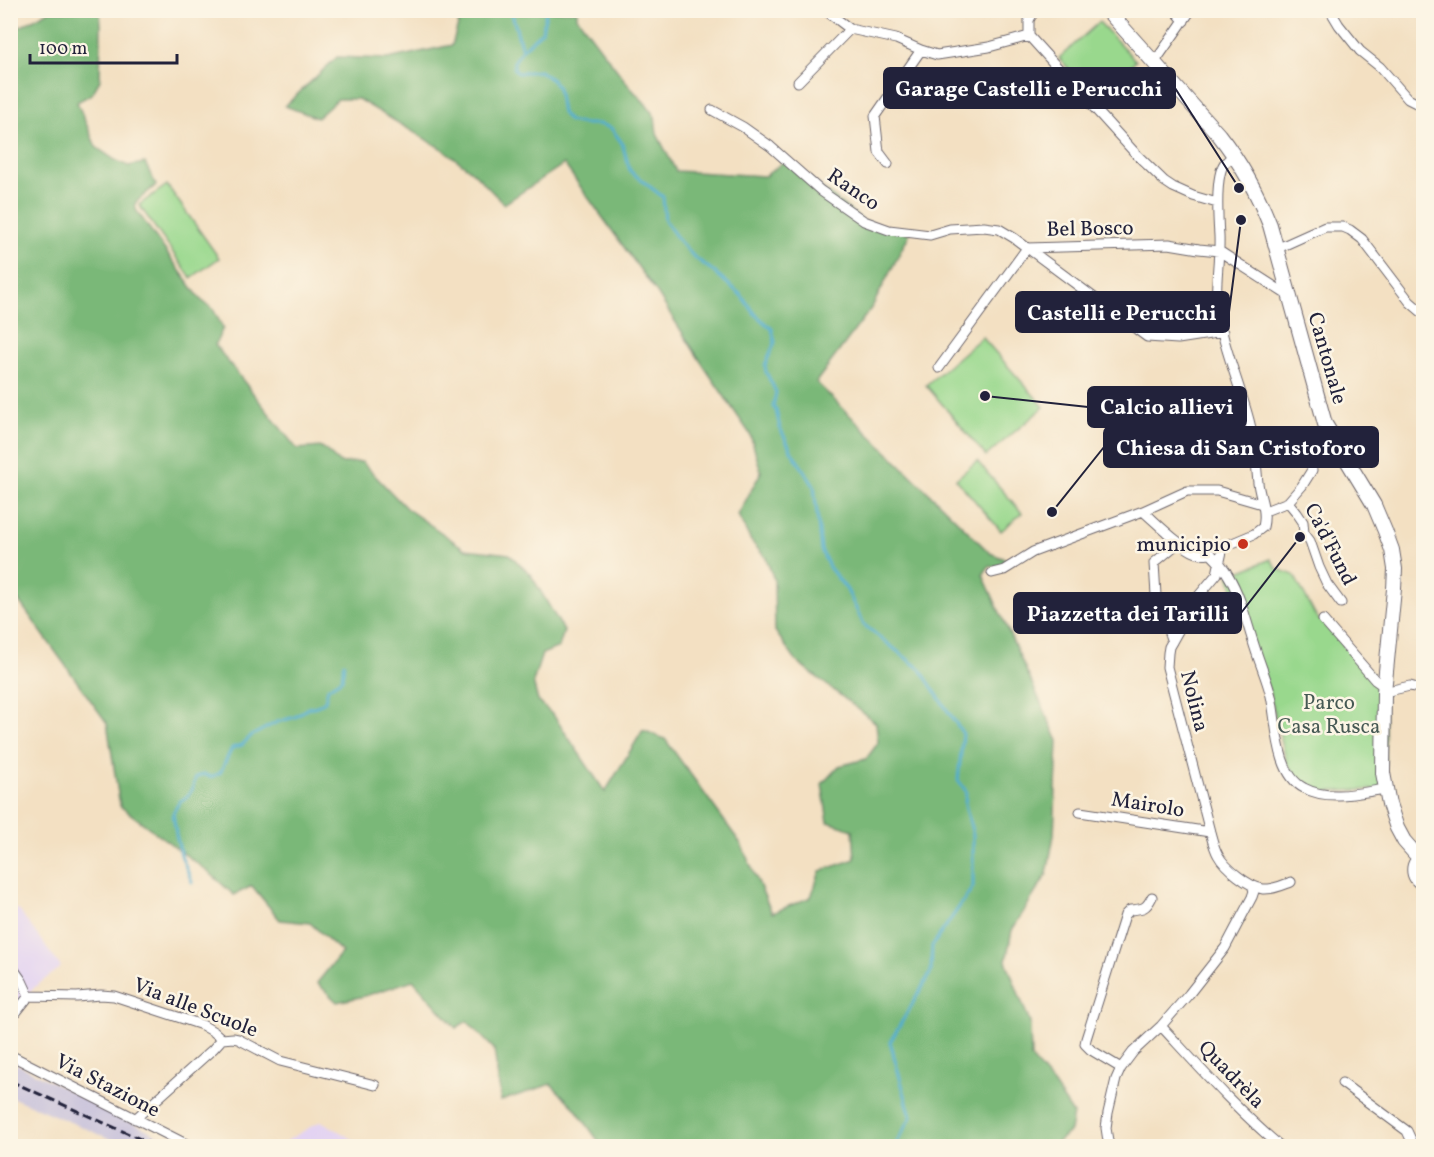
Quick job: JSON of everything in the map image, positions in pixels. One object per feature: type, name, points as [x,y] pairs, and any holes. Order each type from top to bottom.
[{"type":"street","points":[[825,10],[850,29],[896,39],[937,55],[989,47],[1029,36]]},
{"type":"street","points":[[1035,10],[1029,20],[1029,36],[1136,154],[1164,181],[1193,196],[1217,203]]},
{"type":"street","name":"Cantonale","points":[[1107,10],[1219,135],[1245,171],[1262,206],[1276,249],[1315,390],[1329,431],[1374,505],[1385,531],[1392,550],[1395,569],[1385,690],[1383,762],[1385,789],[1396,828],[1404,841],[1421,857]]},
{"type":"street","points":[[1175,10],[1184,21]]},
{"type":"street","points":[[1154,63],[1191,10]]},
{"type":"street","points":[[1330,10],[1360,51],[1380,67],[1408,99],[1424,107]]},
{"type":"street","points":[[798,82],[850,29]]},
{"type":"street","points":[[888,164],[879,152],[876,116],[921,50]]},
{"type":"street","name":"Ranco","points":[[712,110],[761,140],[821,191],[864,221],[889,230],[930,235],[950,228],[984,226],[999,229],[1147,337],[1178,339],[1223,332]]},
{"type":"street","points":[[1234,154],[1224,164],[1221,171],[1217,203],[1219,251],[1217,304],[1250,424],[1264,507]]},
{"type":"street","points":[[1276,249],[1325,227],[1343,227],[1350,230],[1362,239],[1410,302],[1424,314]]},
{"type":"street","name":"Bel Bosco","points":[[939,368],[1027,248],[1169,244],[1219,251],[1289,296]]},
{"type":"street","points":[[1317,458],[1329,431]]},
{"type":"street","points":[[992,573],[1004,570],[1033,552],[1143,511],[1187,491],[1217,491],[1264,507],[1288,502],[1312,470]]},
{"type":"street","name":"Ca'd'Fund","points":[[1288,502],[1303,522],[1304,533],[1310,541],[1323,576],[1341,603]]},
{"type":"street","name":"Nolina","points":[[1252,885],[1228,868],[1217,855],[1167,667],[1168,652],[1172,642],[1196,599],[1217,574],[1223,547],[1254,534],[1263,527],[1264,507]]},
{"type":"street","points":[[1143,511],[1178,543],[1200,554],[1211,554],[1229,576],[1239,598],[1270,695],[1284,765],[1296,783],[1304,789],[1329,795],[1346,795],[1385,789]]},
{"type":"street","points":[[1172,642],[1156,595],[1154,563],[1178,543]]},
{"type":"street","points":[[1323,620],[1385,690],[1410,686],[1421,689],[1424,697]]},
{"type":"street","name":"Mairolo","points":[[1080,812],[1210,832]]},
{"type":"street","points":[[1421,857],[1414,867],[1414,872],[1418,880],[1424,884]]},
{"type":"street","points":[[1252,885],[1263,889],[1275,888],[1291,882]]},
{"type":"street","points":[[1110,1146],[1106,1128],[1108,1113],[1121,1068],[1133,1052],[1161,1026],[1189,994],[1225,948],[1252,897],[1254,891],[1252,885]]},
{"type":"street","points":[[1121,1068],[1085,1044],[1125,915],[1130,910],[1142,909],[1148,905],[1152,897]]},
{"type":"street","points":[[10,964],[29,996],[10,1020]]},
{"type":"street","name":"Via alle Scuole","points":[[29,996],[114,996],[202,1025],[222,1039],[238,1039],[280,1061],[375,1084]]},
{"type":"street","name":"Quadrèla","points":[[1161,1026],[1218,1087],[1280,1146]]},
{"type":"street","points":[[135,1119],[222,1039]]},
{"type":"street","name":"Via Stazione","points":[[10,1055],[190,1146]]},
{"type":"street","points":[[1342,1083],[1407,1131],[1414,1146]]},
{"type":"shaded area","points":[[11,909],[18,909],[61,967],[36,986],[11,1015]]},
{"type":"shaded area","points":[[10,1060],[180,1146],[127,1146],[11,1097]]},
{"type":"shaded area","points":[[321,1121],[364,1146],[283,1146],[288,1140]]},
{"type":"green space","points":[[10,11],[20,27],[49,11],[100,11],[100,80],[92,94],[77,102],[96,147],[128,166],[145,163],[156,185],[135,203],[136,210],[201,300],[213,309],[223,328],[215,345],[297,449],[322,447],[340,463],[362,462],[406,508],[465,549],[509,554],[531,575],[564,631],[559,647],[542,654],[533,682],[538,701],[554,716],[605,792],[643,730],[665,739],[741,844],[772,913],[811,897],[820,871],[855,859],[853,830],[828,822],[822,784],[839,766],[866,759],[878,743],[876,723],[796,661],[775,631],[774,580],[766,558],[751,541],[738,515],[761,472],[750,434],[657,293],[564,164],[504,204],[474,173],[444,150],[358,99],[338,99],[317,118],[285,106],[337,57],[388,59],[452,45],[462,11],[577,11],[577,17],[655,117],[657,134],[676,171],[765,176],[786,160],[864,221],[910,233],[872,307],[816,382],[990,553],[1007,561],[1002,569],[989,566],[983,575],[1058,741],[1054,835],[1047,874],[1012,930],[1006,961],[1030,1023],[1031,1058],[1054,1085],[1073,1114],[1070,1131],[1053,1146],[602,1146],[575,1108],[551,1084],[501,1101],[494,1049],[467,1021],[456,1028],[413,980],[365,996],[337,1002],[317,983],[342,952],[310,923],[280,920],[252,886],[234,895],[210,873],[120,806],[107,723],[11,590]]},
{"type":"green space","points":[[1099,22],[1136,61],[1094,97],[1059,58]]},
{"type":"green space","points":[[167,185],[219,258],[191,278],[139,205]]},
{"type":"green space","points":[[982,337],[1044,407],[986,456],[926,385]]},
{"type":"green space","points":[[977,461],[1022,513],[1001,531],[956,479]]},
{"type":"green space","name":"Parco Casa Rusca","points":[[1271,559],[1277,569],[1294,575],[1315,615],[1385,687],[1385,789],[1314,792],[1290,776],[1270,695],[1229,576]]},
{"type":"waterway","points":[[511,10],[522,50],[514,62],[514,69],[518,73],[540,71],[552,80],[558,88],[562,113],[569,121],[599,124],[611,128],[622,143],[630,171],[663,197],[665,221],[680,242],[694,257],[741,295],[756,315],[772,329],[775,342],[765,365],[776,392],[773,407],[792,452],[814,486],[821,550],[829,567],[847,590],[864,625],[920,669],[963,734],[958,780],[966,791],[965,804],[973,835],[973,887],[932,946],[931,972],[890,1042],[911,1117],[895,1146]]},
{"type":"waterway","points":[[522,50],[542,31],[547,10]]},
{"type":"waterway","points":[[192,882],[181,855],[173,813],[180,801],[192,790],[196,777],[203,774],[211,777],[220,773],[232,748],[242,745],[251,736],[277,722],[295,717],[308,708],[325,701],[328,688],[342,679],[344,663]]},
{"type":"railway","points":[[10,1081],[156,1146]]},
{"type":"place","name":"Garage Castelli e Perucchi","points":[[1239,188]]},
{"type":"place","name":"Castelli e Perucchi","points":[[1241,220]]},
{"type":"place","name":"Calcio allievi","points":[[985,396]]},
{"type":"place","name":"Chiesa di San Cristoforo","points":[[1052,512]]},
{"type":"place","name":"Piazzetta dei Tarilli","points":[[1300,537]]},
{"type":"place","name":"municipio","points":[[1243,544]]}]
